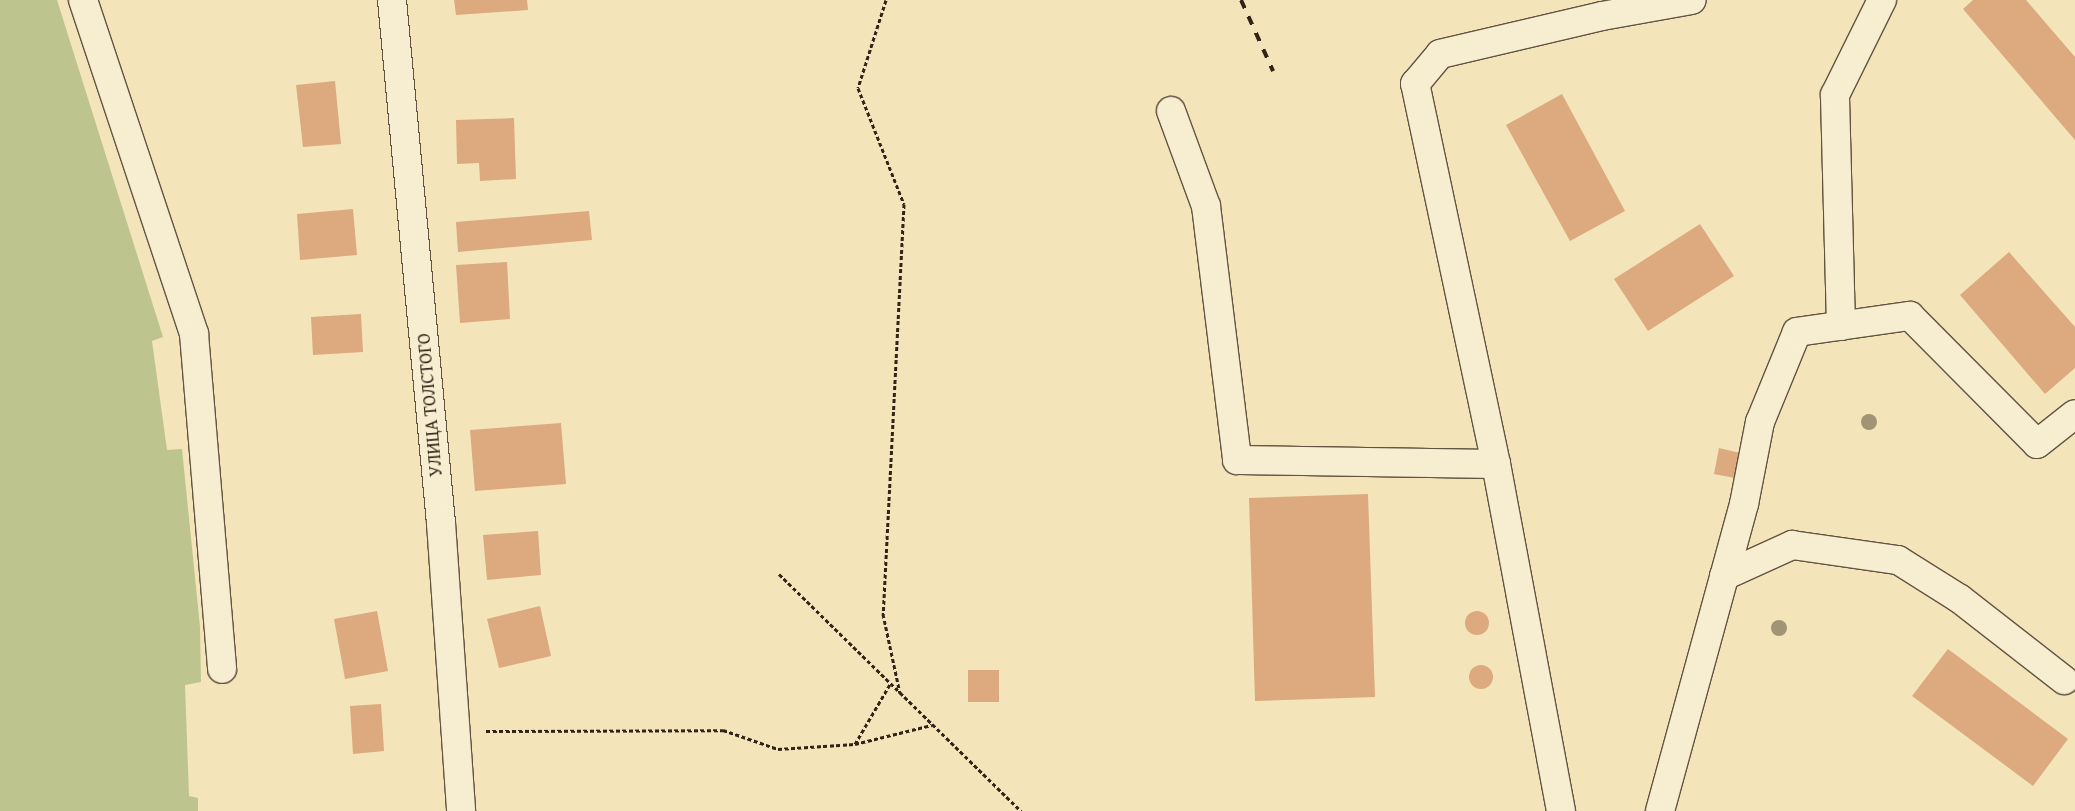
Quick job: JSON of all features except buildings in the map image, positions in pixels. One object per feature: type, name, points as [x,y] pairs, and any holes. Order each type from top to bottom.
[{"type":"street","points":[[83,0],[194,334],[222,669]]},
{"type":"street","name":"УЛИЦА ТОЛСТОГО","points":[[392,0],[440,523],[461,811]]},
{"type":"street","points":[[1560,811],[1496,464],[1415,84],[1440,54],[1602,16],[1692,0]]},
{"type":"street","points":[[1841,326],[1835,95],[1882,0]]},
{"type":"street","points":[[1171,111],[1206,206],[1238,460],[1496,464]]},
{"type":"street","points":[[1660,811],[1744,504],[1760,422],[1796,332],[1910,316],[2036,444],[2075,414]]},
{"type":"street","points":[[1724,576],[1792,545],[1898,560],[1960,599],[2064,680]]},
{"type":"path","points":[[886,0],[858,88],[904,204],[883,614],[900,694]]},
{"type":"path","points":[[779,574],[1021,811]]},
{"type":"path","points":[[855,744],[890,684]]},
{"type":"path","points":[[455,731],[723,730],[778,749],[855,744],[932,725]]},
{"type":"green space","points":[[0,0],[57,0],[163,337],[152,341],[167,450],[182,449],[200,627],[201,682],[185,685],[189,796],[198,798],[198,811],[0,811]]},
{"type":"railway","points":[[1241,0],[1273,71]]}]
